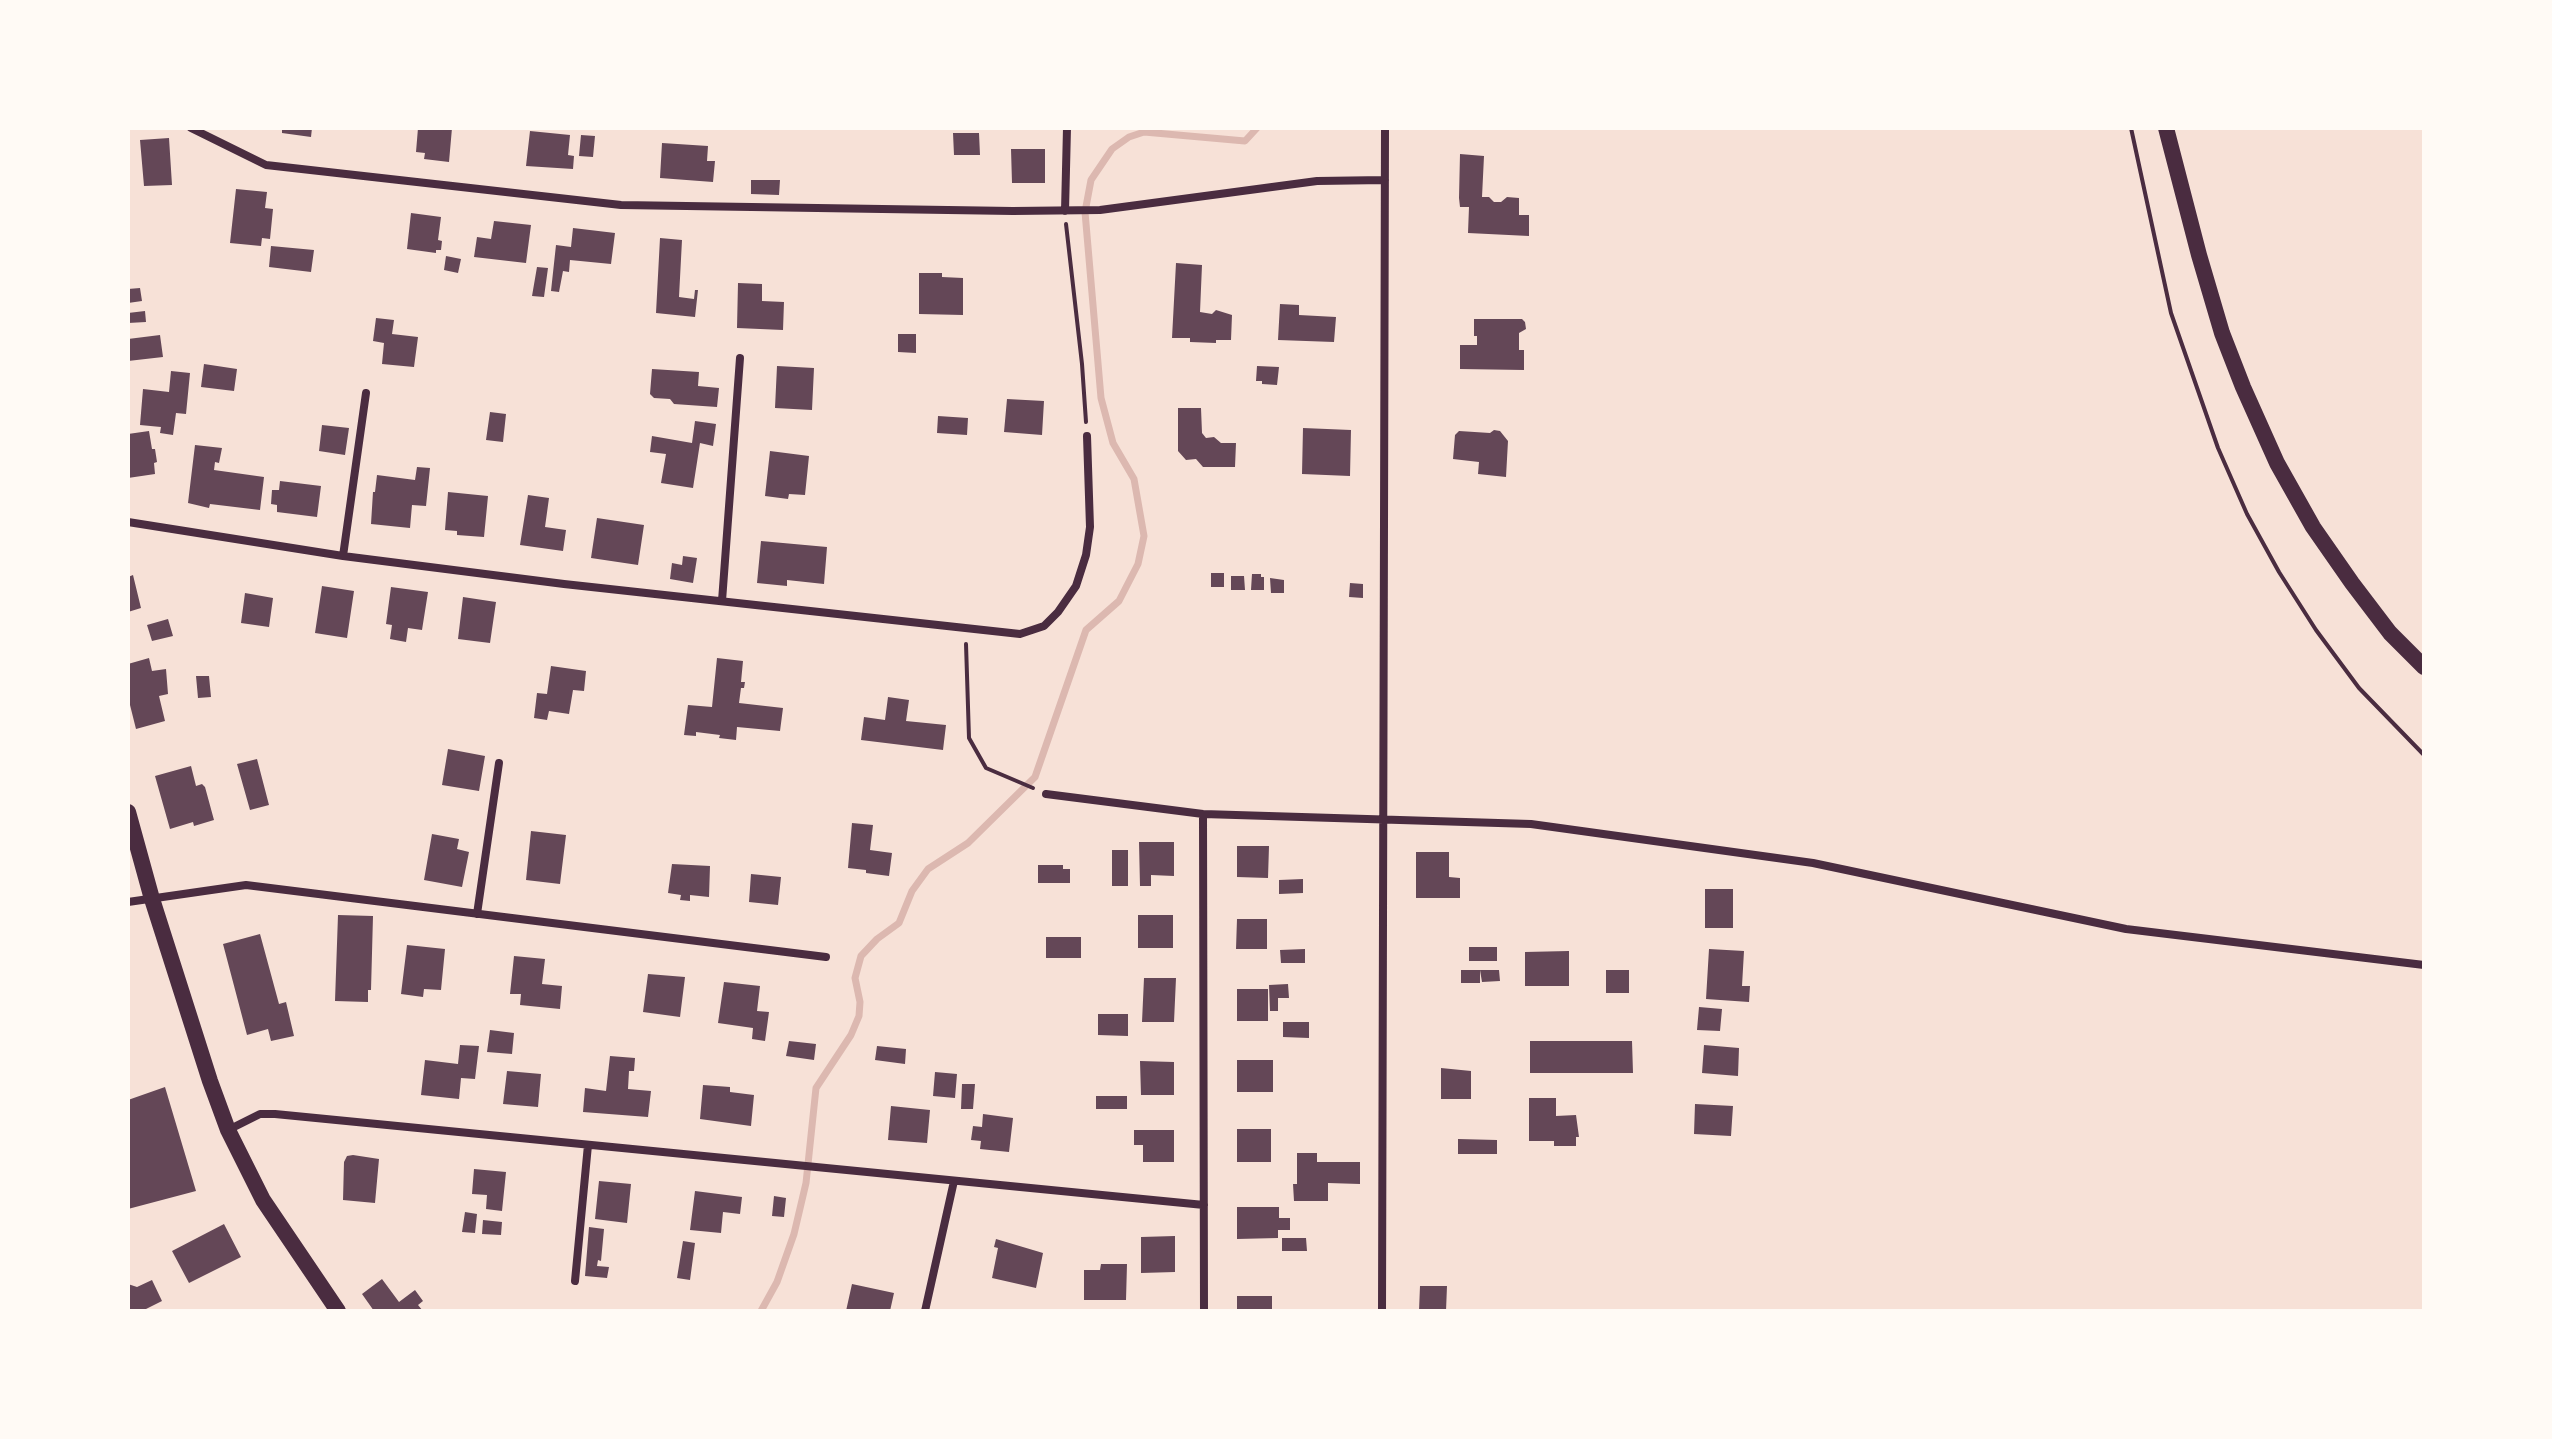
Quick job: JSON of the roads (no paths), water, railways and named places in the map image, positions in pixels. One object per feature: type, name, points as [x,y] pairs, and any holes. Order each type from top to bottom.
[{"type":"main road","points":[[2166,128],[2222,333],[2277,463],[2313,527],[2352,583],[2390,633],[2424,667]]},
{"type":"main road","points":[[128,812],[152,899],[228,1130],[263,1200],[338,1311]]},
{"type":"street","points":[[191,128],[266,165],[621,205],[1100,210],[1317,181],[1385,180]]},
{"type":"street","points":[[1067,128],[1067,211]]},
{"type":"street","points":[[1382,1311],[1385,128]]},
{"type":"street","points":[[722,601],[740,358]]},
{"type":"street","points":[[343,556],[366,393]]},
{"type":"street","points":[[128,522],[343,556],[564,584],[1020,634],[1044,626],[1076,586],[1086,555],[1090,527],[1087,436]]},
{"type":"street","points":[[477,914],[499,763]]},
{"type":"street","points":[[1046,794],[1203,814],[1531,824],[1813,863],[2126,929],[2424,965]]},
{"type":"street","points":[[1203,814],[1204,1311]]},
{"type":"street","points":[[128,902],[246,885],[826,957]]},
{"type":"street","points":[[228,1130],[260,1114],[275,1114],[1204,1205]]},
{"type":"street","points":[[575,1281],[588,1145]]},
{"type":"street","points":[[925,1311],[954,1181]]},
{"type":"waterway","points":[[761,1311],[777,1282],[794,1234],[806,1183],[816,1088],[851,1035],[859,1016],[860,1002],[855,978],[861,956],[899,923],[912,891],[928,869],[968,843],[1035,777],[1086,630],[1119,601],[1138,564],[1144,536],[1134,479],[1113,443],[1101,398],[1085,212],[1091,180],[1112,149],[1129,137],[1144,132],[1245,141],[1257,128]]}]
